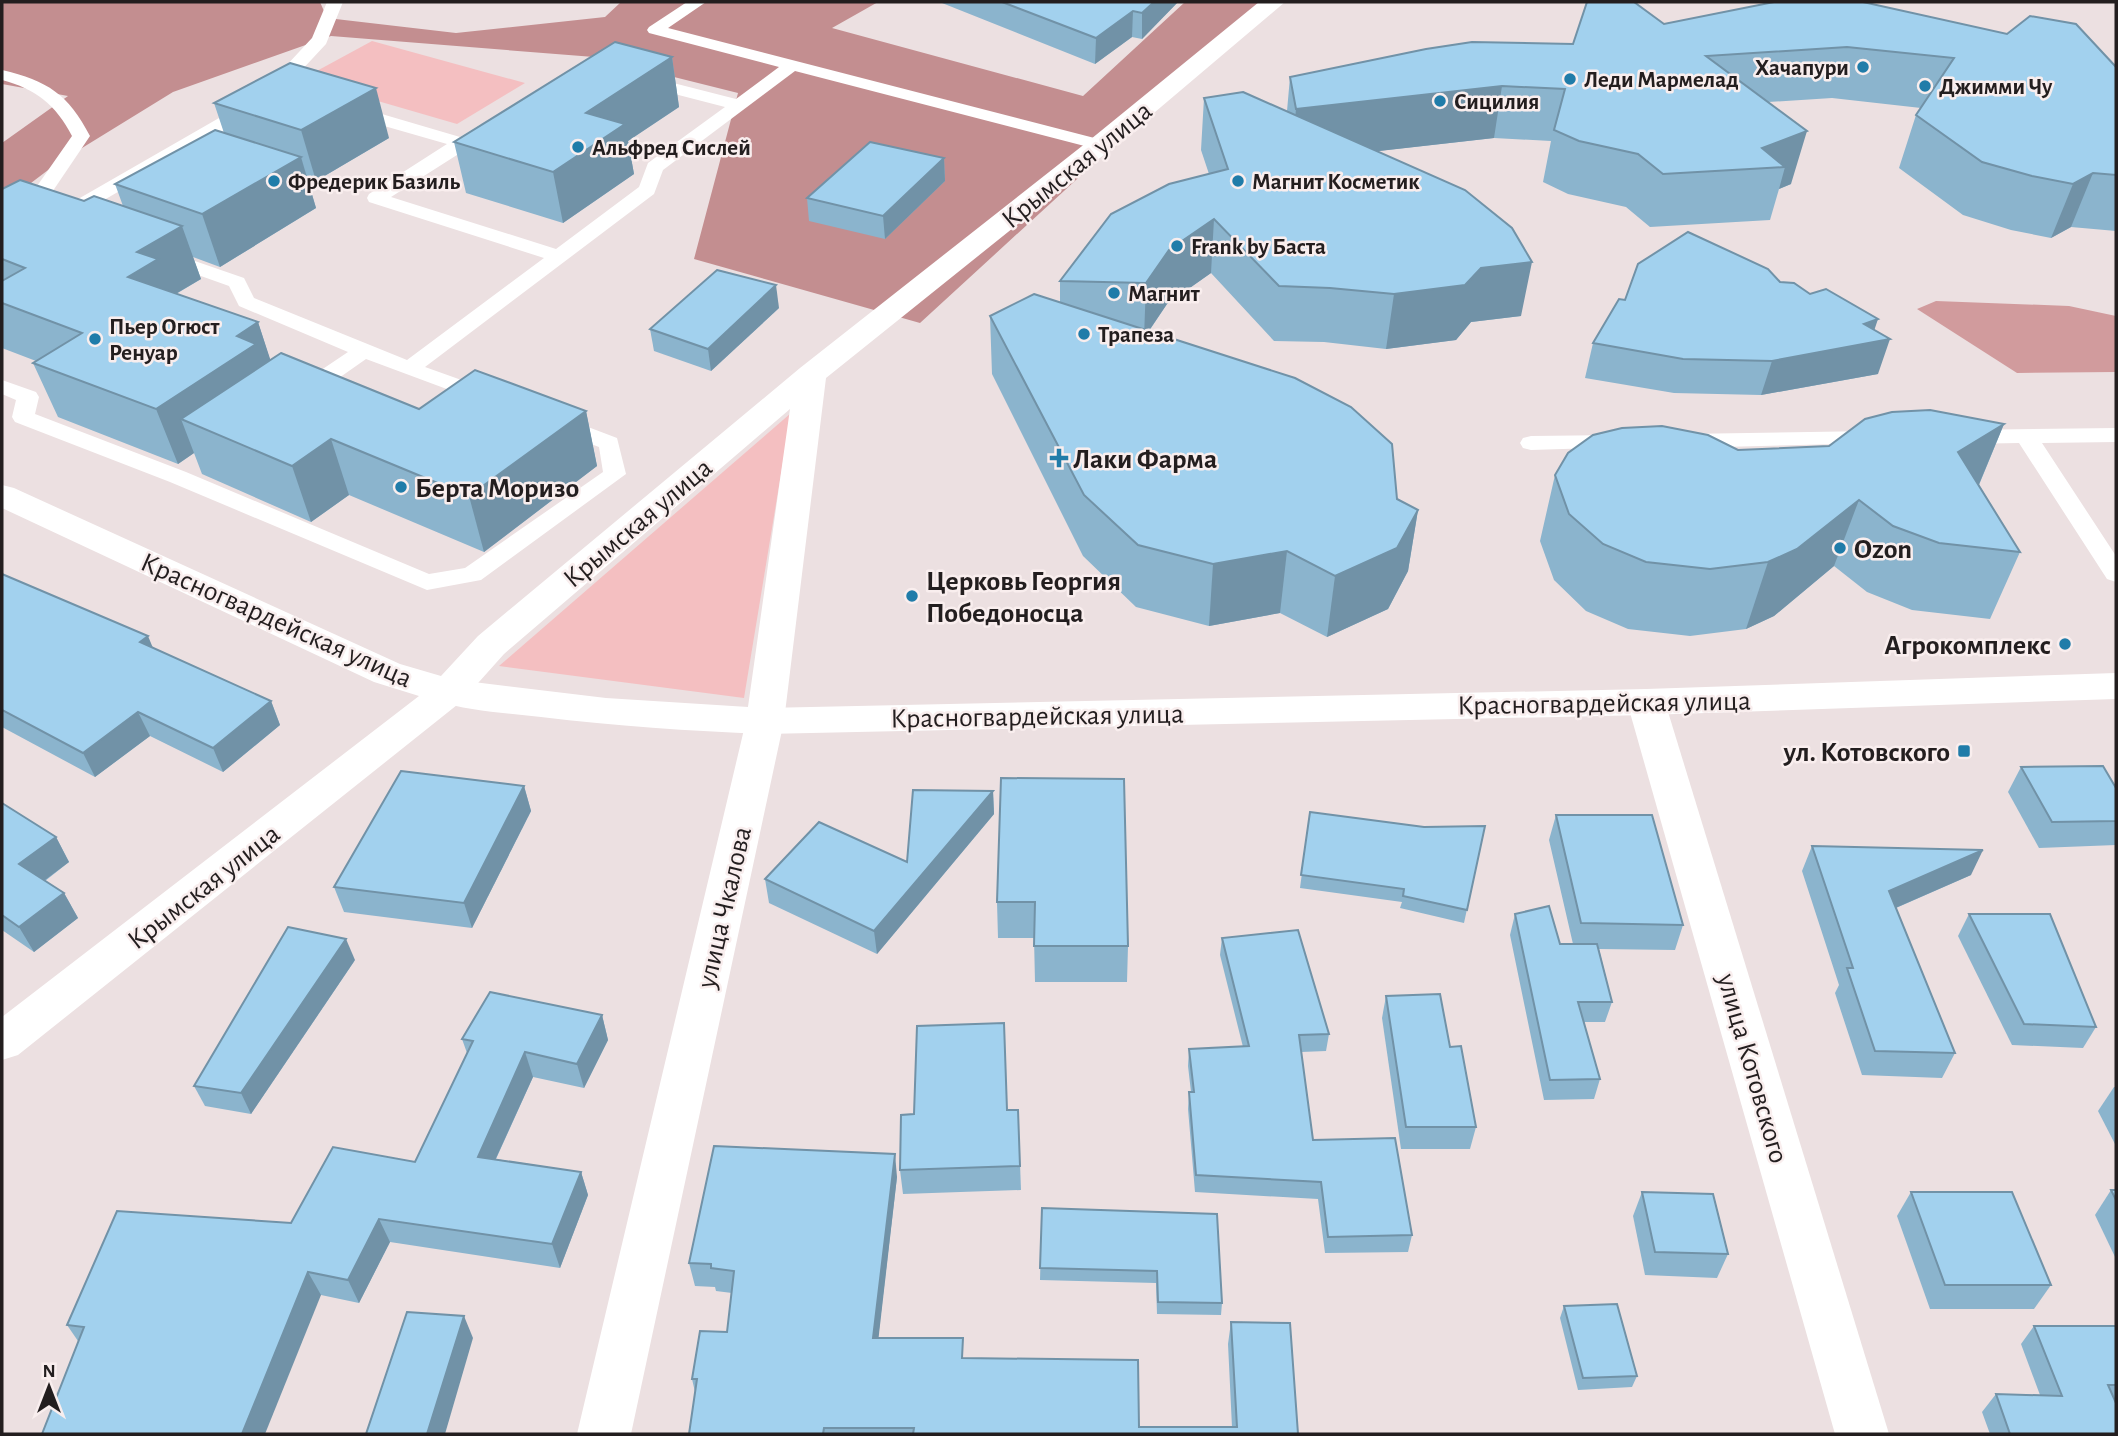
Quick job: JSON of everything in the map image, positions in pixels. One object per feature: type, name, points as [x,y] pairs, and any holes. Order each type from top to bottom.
[{"type":"street","name":"Крымская улица","points":[[2,1042],[449,692],[491,645],[811,375],[1101,145],[1273,2]]},
{"type":"street","name":"улица Чкалова","points":[[604,1434],[765,721],[811,375]]},
{"type":"street","name":"Красногвардейская улица","points":[[5,499],[387,673],[449,692],[522,703],[707,719],[765,721],[1646,702],[2116,686]]},
{"type":"street","name":"улица Котовского","points":[[1646,702],[1861,1434]]},
{"type":"lane","points":[[59,219],[265,99],[320,40],[335,2]]},
{"type":"lane","points":[[698,2],[655,30],[1101,145]]},
{"type":"lane","points":[[410,368],[647,190],[655,167],[793,65]]},
{"type":"lane","points":[[2,75],[33,82],[68,110],[81,136],[31,209],[12,220]]},
{"type":"lane","points":[[625,76],[738,106]]},
{"type":"lane","points":[[265,99],[290,99]]},
{"type":"lane","points":[[329,103],[462,144]]},
{"type":"lane","points":[[508,115],[376,198],[561,257]]},
{"type":"lane","points":[[31,209],[84,228]]},
{"type":"lane","points":[[148,250],[237,282],[246,302],[364,351],[509,406]]},
{"type":"lane","points":[[288,403],[364,351]]},
{"type":"lane","points":[[2,386],[28,397],[23,417],[178,477],[427,582],[472,575],[615,474],[609,443],[534,415]]},
{"type":"lane","points":[[1943,437],[2116,435]]},
{"type":"lane","points":[[2026,436],[2116,574]]},
{"type":"lane","points":[[1669,441],[1888,438]]},
{"type":"lane","points":[[1531,443],[1641,441]]},
{"type":"lane","points":[[178,477],[200,463]]},
{"type":"shaded area","points":[[2,2],[320,2],[327,18],[456,33],[605,17],[621,2],[878,2],[832,28],[1083,96],[1185,2],[1270,2],[920,323],[694,259],[738,93],[594,57],[331,36],[173,92],[56,164],[2,205],[2,143],[68,96],[2,84]]},
{"type":"shaded area","points":[[372,41],[525,83],[457,124],[302,79]]},
{"type":"shaded area","points":[[1936,301],[2069,306],[2116,316],[2116,372],[2017,373],[1917,309]]},
{"type":"shaded area","points":[[791,413],[744,698],[499,666]]},
{"type":"building","points":[[1002,2],[1154,2],[1142,13],[1133,11],[1096,38]]},
{"type":"building","points":[[1587,2],[1634,2],[1664,24],[1774,2],[1863,2],[2007,34],[2030,16],[2076,24],[2116,67],[2116,175],[2093,173],[2073,184],[1982,162],[1916,115],[1954,58],[1847,47],[1706,56],[1807,131],[1762,148],[1785,167],[1663,174],[1638,154],[1579,141],[1554,130],[1565,89],[1502,86],[1296,109],[1290,77],[1472,42],[1573,44]]},
{"type":"building","points":[[615,42],[672,57],[586,113],[625,124],[553,172],[454,142]]},
{"type":"building","points":[[290,63],[376,88],[301,130],[214,103]]},
{"type":"building","points":[[1243,92],[1465,190],[1512,228],[1532,262],[1481,268],[1465,285],[1394,294],[1279,286],[1214,219],[1169,250],[1146,283],[1060,281],[1111,214],[1169,184],[1228,169],[1204,98]]},
{"type":"building","points":[[215,130],[301,157],[202,214],[115,184]]},
{"type":"building","points":[[870,142],[944,158],[883,216],[807,198]]},
{"type":"building","points":[[20,180],[84,201],[94,196],[182,226],[137,252],[158,259],[128,277],[258,322],[237,336],[256,344],[156,409],[33,363],[82,333],[2,303],[2,281],[25,268],[2,259],[2,189]]},
{"type":"building","points":[[1688,232],[1768,269],[1780,282],[1794,283],[1810,294],[1826,289],[1878,319],[1864,324],[1890,339],[1772,361],[1683,359],[1593,343],[1619,299],[1625,300],[1638,264]]},
{"type":"building","points":[[717,270],[776,285],[708,349],[650,329]]},
{"type":"building","points":[[1034,294],[1295,378],[1351,407],[1392,444],[1397,499],[1418,510],[1397,548],[1335,576],[1287,551],[1213,564],[1138,545],[1084,495],[990,316]]},
{"type":"building","points":[[281,353],[419,409],[475,370],[586,411],[469,496],[331,439],[292,466],[181,419]]},
{"type":"building","points":[[1930,410],[2004,424],[1958,452],[2020,552],[1939,543],[1893,526],[1859,500],[1797,549],[1768,562],[1710,569],[1646,562],[1603,544],[1569,514],[1555,475],[1568,453],[1593,435],[1622,428],[1662,426],[1708,435],[1738,450],[1829,446],[1865,419],[1892,412]]},
{"type":"building","points":[[2,574],[148,636],[140,642],[271,701],[213,748],[138,712],[83,753],[2,710]]},
{"type":"building","points":[[2103,766],[2116,788],[2116,821],[2052,822],[2021,767]]},
{"type":"building","points":[[401,771],[524,786],[464,903],[334,887]]},
{"type":"building","points":[[1001,778],[1124,779],[1128,946],[1034,946],[1035,902],[997,902]]},
{"type":"building","points":[[913,790],[993,791],[874,931],[765,879],[819,822],[907,862]]},
{"type":"building","points":[[2,803],[56,837],[19,864],[64,893],[19,927],[2,915]]},
{"type":"building","points":[[1310,812],[1424,827],[1485,826],[1467,910],[1403,896],[1404,889],[1301,875]]},
{"type":"building","points":[[1556,815],[1652,815],[1683,925],[1581,923]]},
{"type":"building","points":[[1812,846],[1983,850],[1889,891],[1955,1053],[1875,1051],[1847,968],[1853,968]]},
{"type":"building","points":[[1549,906],[1560,944],[1597,944],[1612,1002],[1578,1002],[1600,1079],[1550,1080],[1515,914]]},
{"type":"building","points":[[1969,914],[2050,914],[2096,1027],[2024,1024]]},
{"type":"building","points":[[288,927],[346,939],[241,1093],[194,1086]]},
{"type":"building","points":[[1298,930],[1329,1034],[1299,1035],[1313,1140],[1395,1138],[1412,1235],[1328,1237],[1321,1182],[1196,1175],[1189,1092],[1194,1092],[1189,1049],[1249,1046],[1222,938]]},
{"type":"building","points":[[490,992],[602,1015],[577,1064],[525,1052],[478,1157],[581,1172],[552,1244],[379,1219],[348,1280],[308,1272],[242,1434],[42,1434],[84,1327],[67,1325],[117,1211],[291,1223],[333,1147],[415,1162],[473,1041],[462,1039]]},
{"type":"building","points":[[1440,994],[1450,1047],[1461,1046],[1476,1127],[1406,1127],[1386,996]]},
{"type":"building","points":[[1004,1023],[1007,1110],[1018,1110],[1020,1166],[900,1170],[901,1115],[914,1114],[917,1026]]},
{"type":"building","points":[[714,1146],[895,1154],[873,1338],[963,1338],[962,1358],[1138,1360],[1139,1427],[1237,1427],[1231,1322],[1290,1323],[1298,1434],[913,1434],[914,1428],[824,1428],[823,1434],[689,1434],[697,1379],[692,1379],[700,1331],[727,1332],[734,1271],[711,1268],[711,1264],[689,1263]]},
{"type":"building","points":[[1642,1192],[1713,1194],[1728,1254],[1655,1252]]},
{"type":"building","points":[[1911,1192],[2012,1192],[2051,1285],[1945,1285]]},
{"type":"building","points":[[1042,1208],[1217,1214],[1222,1303],[1158,1302],[1157,1271],[1040,1268]]},
{"type":"building","points":[[1617,1304],[1637,1376],[1583,1378],[1564,1306]]},
{"type":"building","points":[[407,1312],[464,1316],[427,1434],[366,1434]]},
{"type":"building","points":[[2034,1326],[2116,1326],[2116,1385],[2108,1385],[2116,1403],[2116,1434],[2010,1434],[1996,1394],[2062,1396]]},
{"type":"place","name":"Хачапури","points":[[1863,67]]},
{"type":"place","name":"Леди Мармелад","points":[[1570,79]]},
{"type":"place","name":"Джимми Чу","points":[[1925,86]]},
{"type":"place","name":"Сицилия","points":[[1440,101]]},
{"type":"place","name":"Альфред Сислей","points":[[578,147]]},
{"type":"place","name":"Фредерик Базиль","points":[[274,181]]},
{"type":"place","name":"Магнит Косметик","points":[[1238,181]]},
{"type":"place","name":"Frank by Баста","points":[[1177,246]]},
{"type":"place","name":"Магнит","points":[[1114,293]]},
{"type":"place","name":"Трапеза","points":[[1084,334]]},
{"type":"place","name":"Пьер Огюст Ренуар","points":[[95,339]]},
{"type":"place","name":"Лаки Фарма","points":[[1059,458]]},
{"type":"place","name":"Берта Моризо","points":[[401,487]]},
{"type":"place","name":"Ozon","points":[[1840,548]]},
{"type":"place","name":"Церковь Георгия Победоносца","points":[[912,596]]},
{"type":"place","name":"Агрокомплекс","points":[[2065,644]]},
{"type":"place","name":"ул. Котовского","points":[[1964,751]]}]
